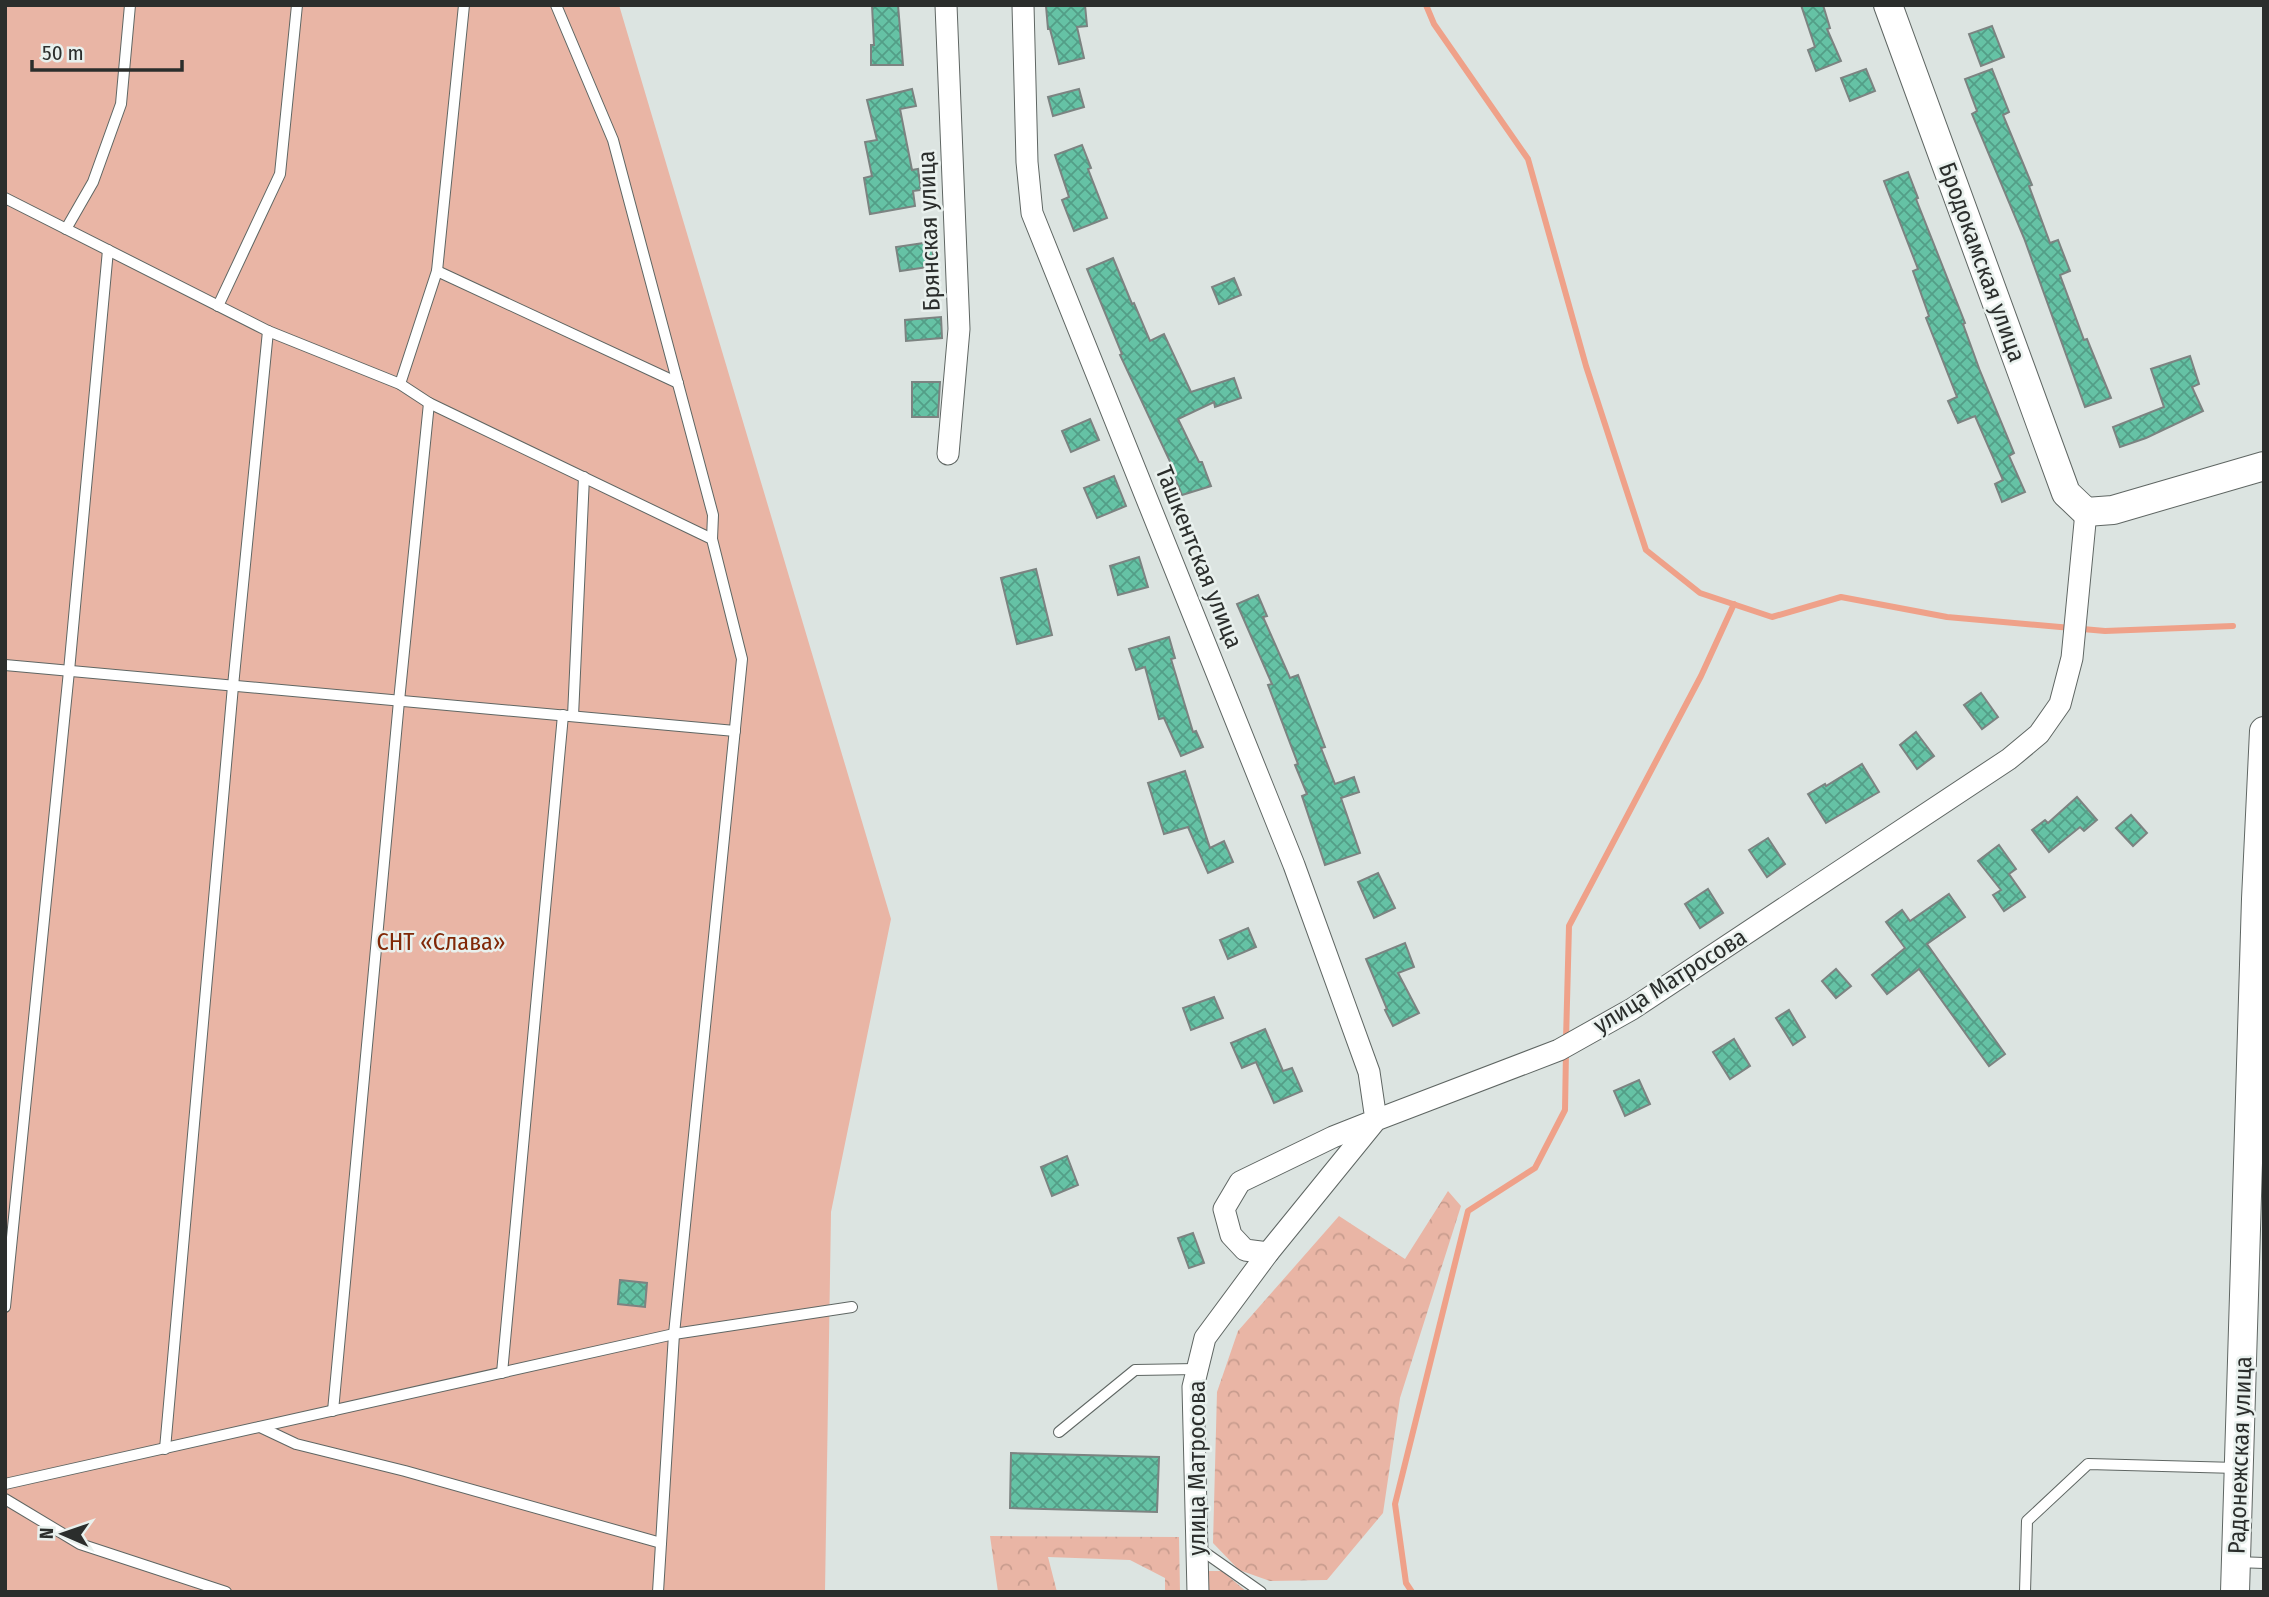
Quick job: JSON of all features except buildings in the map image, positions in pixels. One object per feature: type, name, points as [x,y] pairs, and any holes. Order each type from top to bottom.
[{"type":"street","name":"Брянская улица","points":[[946,5],[959,329],[948,454]]},
{"type":"street","name":"Ташкентская улица","points":[[1023,5],[1027,162],[1032,213],[1294,865],[1369,1072],[1377,1120]]},
{"type":"street","name":"Бродокамская улица","points":[[1888,5],[2066,493],[2086,512]]},
{"type":"street","points":[[2086,512],[2113,510],[2264,466]]},
{"type":"street","name":"улица Матросова","points":[[1198,1592],[1193,1387],[1205,1338],[1268,1253],[1377,1120],[1559,1050],[1632,1009],[2009,759],[2039,734],[2060,704],[2072,658],[2086,512]]},
{"type":"street","name":"Радонежская улица","points":[[2235,1592],[2250,1563],[2239,1468],[2264,731]]},
{"type":"street","points":[[1268,1253],[1245,1250],[1231,1235],[1224,1209],[1240,1182],[1333,1137],[1377,1120]]},
{"type":"lane","points":[[66,229],[93,182],[121,104],[130,5]]},
{"type":"lane","points":[[218,306],[280,174],[297,5]]},
{"type":"lane","points":[[400,384],[437,271],[464,5]]},
{"type":"lane","points":[[556,5],[613,140],[713,515],[712,539],[742,659],[674,1335],[658,1592]]},
{"type":"lane","points":[[5,198],[268,331],[400,384],[429,403],[712,539]]},
{"type":"lane","points":[[5,1307],[108,250]]},
{"type":"lane","points":[[437,271],[678,383]]},
{"type":"lane","points":[[165,1449],[233,686],[268,331]]},
{"type":"lane","points":[[333,1411],[429,403]]},
{"type":"lane","points":[[502,1373],[568,716],[584,477]]},
{"type":"lane","points":[[5,665],[735,731]]},
{"type":"lane","points":[[5,1484],[674,1335],[852,1307]]},
{"type":"lane","points":[[1059,1432],[1135,1370],[1197,1369]]},
{"type":"lane","points":[[260,1427],[296,1444],[405,1471],[661,1543]]},
{"type":"lane","points":[[2025,1592],[2027,1521],[2088,1464],[2239,1468]]},
{"type":"lane","points":[[5,1499],[80,1544],[226,1592]]},
{"type":"lane","points":[[1196,1547],[1261,1592]]},
{"type":"green space","name":"СНТ «Слава»","points":[[5,5],[619,5],[891,919],[831,1212],[825,1592],[5,1592]]},
{"type":"green space","points":[[1448,1191],[1461,1206],[1400,1398],[1383,1513],[1327,1580],[1270,1581],[1239,1570],[1213,1543],[1217,1392],[1238,1331],[1339,1216],[1405,1259]]},
{"type":"green space","points":[[990,1536],[1179,1537],[1180,1592],[1165,1592],[1165,1578],[1130,1560],[1048,1557],[1057,1592],[998,1592]]},
{"type":"green space","points":[[1207,1571],[1222,1571],[1247,1592],[1207,1592]]},
{"type":"waterway","points":[[1426,5],[1434,24],[1528,159],[1586,366],[1646,550],[1700,593],[1772,617],[1841,597],[1947,617],[2105,631],[2233,626]]},
{"type":"waterway","points":[[1566,1040],[1569,926],[1701,676],[1734,604]]},
{"type":"waterway","points":[[1412,1592],[1406,1583],[1395,1504],[1468,1211],[1535,1168],[1565,1110],[1566,1051]]}]
